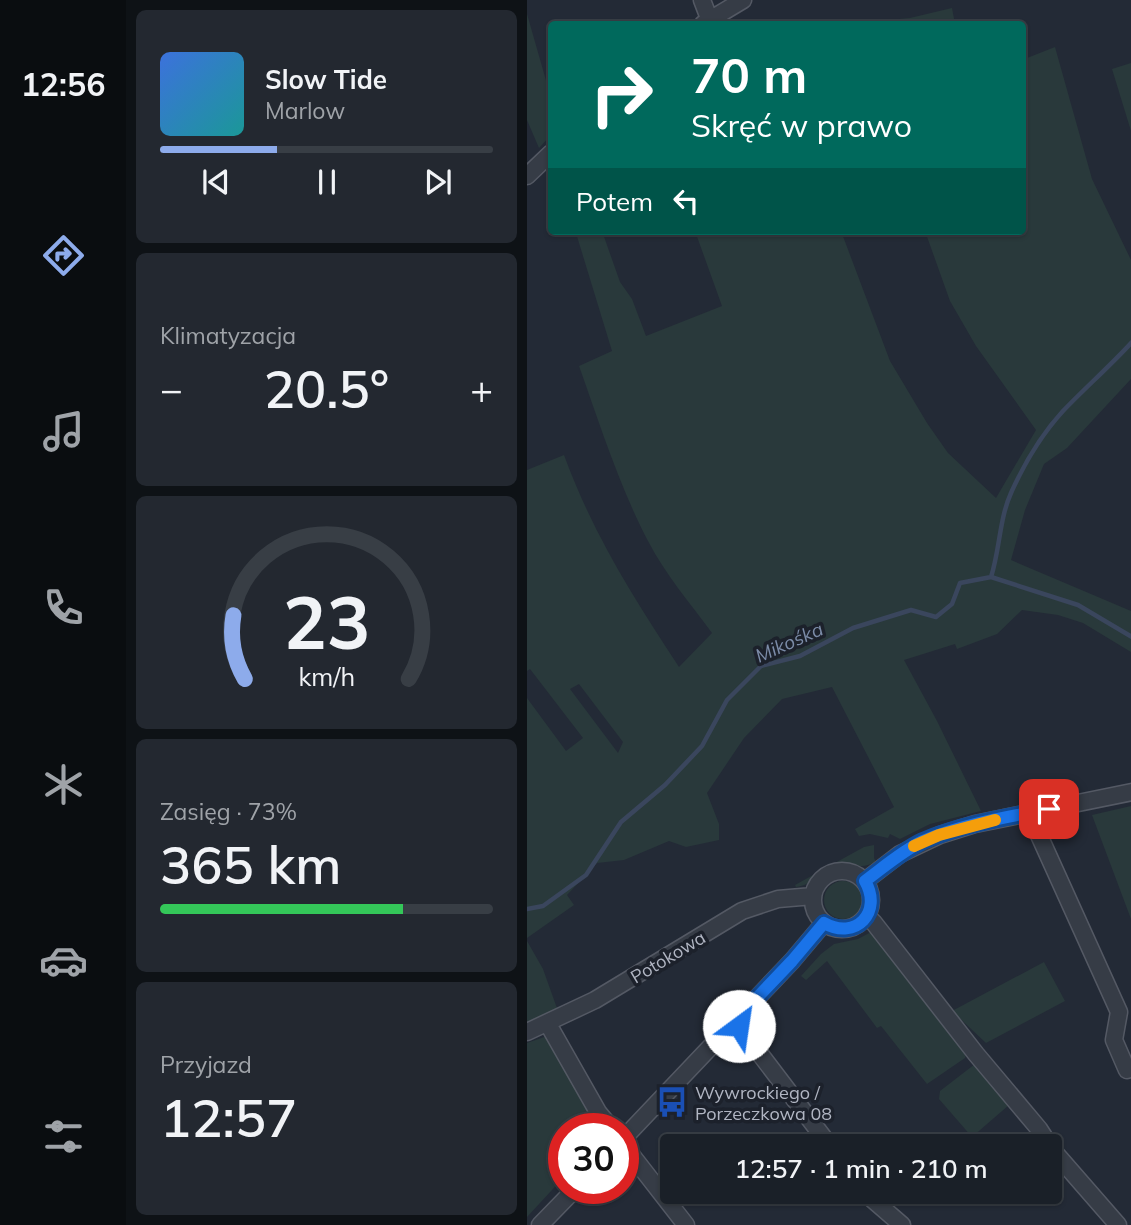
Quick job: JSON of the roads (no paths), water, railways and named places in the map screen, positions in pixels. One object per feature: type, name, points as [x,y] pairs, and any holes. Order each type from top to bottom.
[{"type":"street","points":[[702,0],[707,21]]},
{"type":"street","points":[[709,21],[743,0]]},
{"type":"street","points":[[527,176],[548,156]]},
{"type":"street","points":[[865,881],[900,854],[922,842],[975,824],[1131,792]]},
{"type":"street","points":[[1029,813],[1119,1012],[1114,1040],[1127,1070]]},
{"type":"street","points":[[837,871],[852,872],[865,881],[872,898],[867,916],[860,923],[842,929],[824,923],[815,911],[813,897],[819,883],[830,873],[837,871]]},
{"type":"street","name":"Potokowa","points":[[527,1032],[595,1000],[742,911],[778,898],[813,897]]},
{"type":"street","points":[[867,916],[1040,1134]]},
{"type":"street","points":[[639,1124],[824,923]]},
{"type":"street","points":[[735,1021],[821,1134]]},
{"type":"street","points":[[548,1024],[600,1113]]},
{"type":"street","points":[[1062,1161],[1118,1225]]},
{"type":"street","points":[[639,1162],[686,1225]]},
{"type":"street","points":[[540,1225],[560,1204]]},
{"type":"street","points":[[878,1204],[902,1225]]},
{"type":"waterway","points":[[991,577],[1007,503],[1034,450],[1063,411],[1132,342]]},
{"type":"waterway","name":"Mikośka","points":[[527,909],[543,906],[586,875],[621,822],[665,785],[702,746],[727,700],[761,666],[800,656],[853,628],[911,610],[936,617],[952,604],[960,583],[991,577],[1078,605],[1132,637]]},
{"type":"place","name":"Wywrockiego / Porzeczkowa 08","points":[[672,1102]]}]
